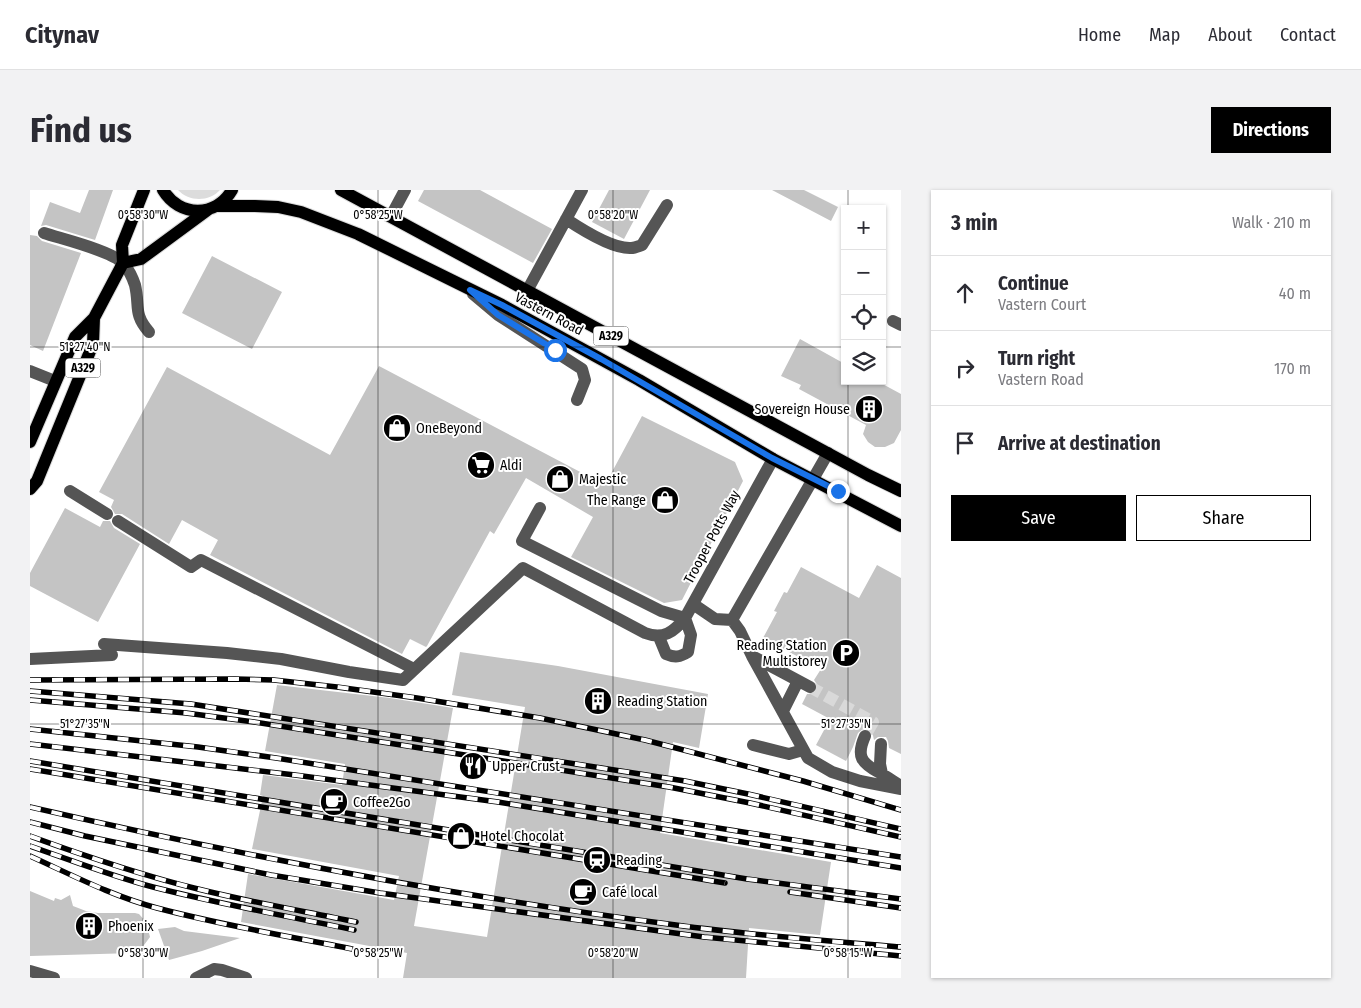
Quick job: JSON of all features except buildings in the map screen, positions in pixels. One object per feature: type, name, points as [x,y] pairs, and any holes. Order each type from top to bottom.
[{"type":"main road","name":"A329","points":[[30,442],[75,337],[94,318],[123,263],[122,246],[144,190]]},
{"type":"main road","name":"Vastern Road","points":[[163,190],[174,204],[184,209],[278,208],[316,217],[358,234],[502,305],[639,380],[772,458],[901,526]]},
{"type":"main road","points":[[123,263],[141,259],[228,197],[232,190]]},
{"type":"main road","name":"Vastern Road","points":[[341,190],[901,491]]},
{"type":"main road","name":"A329","points":[[30,488],[38,481],[93,344],[94,318]]},
{"type":"street","points":[[391,216],[405,190]]},
{"type":"street","points":[[527,291],[582,190]]},
{"type":"street","points":[[566,219],[587,233],[623,248],[632,248],[642,246],[667,204]]},
{"type":"street","points":[[44,233],[107,254],[123,263],[135,283],[141,323],[149,332]]},
{"type":"street","points":[[470,290],[498,315],[582,369],[585,380],[577,400]]},
{"type":"street","points":[[30,371],[55,381]]},
{"type":"street","points":[[828,453],[732,620],[740,631],[808,758],[832,772],[860,781],[901,787]]},
{"type":"street","name":"Trooper Potts Way","points":[[732,620],[715,619],[693,604],[772,458]]},
{"type":"street","points":[[70,490],[191,567],[201,560],[414,669]]},
{"type":"street","points":[[540,508],[522,541],[661,611],[685,618]]},
{"type":"street","points":[[104,644],[281,659],[403,680],[523,568],[622,619],[645,633],[659,637],[677,629],[693,604]]},
{"type":"street","points":[[659,637],[666,654],[673,657],[681,656],[688,652],[691,635],[685,618]]},
{"type":"street","points":[[30,659],[112,655]]},
{"type":"street","points":[[752,656],[810,687]]},
{"type":"street","points":[[783,712],[798,681]]},
{"type":"street","points":[[753,745],[789,754],[803,750]]},
{"type":"street","points":[[882,774],[877,745],[861,746],[861,756],[864,762],[871,769],[901,787]]},
{"type":"street","points":[[200,977],[214,969],[246,978]]},
{"type":"street","points":[[30,971],[54,978]]},
{"type":"shaded area","points":[[178,190],[220,190],[210,197],[199,199],[188,197]]},
{"type":"tunnel","points":[[810,687],[873,722],[865,736]]},
{"type":"railway","points":[[30,680],[274,680],[417,698],[540,718],[645,740],[803,781],[901,810]]},
{"type":"railway","points":[[30,691],[191,704],[685,781],[901,829]]},
{"type":"railway","points":[[30,700],[186,713],[254,722],[669,787],[901,837]]},
{"type":"railway","points":[[30,729],[198,747],[276,758],[901,857]]},
{"type":"railway","points":[[30,744],[295,775],[498,802],[901,868]]},
{"type":"railway","points":[[30,761],[747,879],[901,899]]},
{"type":"railway","points":[[30,769],[725,883]]},
{"type":"railway","points":[[30,807],[190,842],[352,874],[513,902],[704,929],[901,947]]},
{"type":"railway","points":[[30,822],[85,836],[271,875],[380,893],[704,937],[901,956]]},
{"type":"railway","points":[[30,836],[113,865],[177,884],[356,922]]},
{"type":"railway","points":[[30,846],[137,883],[354,930]]},
{"type":"railway","points":[[30,856],[108,891],[157,908],[230,925],[352,949]]},
{"type":"railway","points":[[790,892],[901,908]]},
{"type":"place","name":"Sovereign House","points":[[869,409]]},
{"type":"place","name":"OneBeyond","points":[[397,428]]},
{"type":"place","name":"Aldi","points":[[481,465]]},
{"type":"place","name":"Majestic","points":[[560,479]]},
{"type":"place","name":"The Range","points":[[665,500]]},
{"type":"place","name":"Reading Station Multistorey","points":[[846,653]]},
{"type":"place","name":"Reading Station","points":[[598,701]]},
{"type":"place","name":"Upper Crust","points":[[473,766]]},
{"type":"place","name":"Coffee2Go","points":[[334,802]]},
{"type":"place","name":"Hotel Chocolat","points":[[461,836]]},
{"type":"place","name":"Reading","points":[[597,860]]},
{"type":"place","name":"Café local","points":[[583,892]]},
{"type":"place","name":"Phoenix","points":[[89,926]]},
{"type":"route","points":[[555,350],[498,315],[470,290],[502,305],[639,380],[772,458],[838,491]]}]
